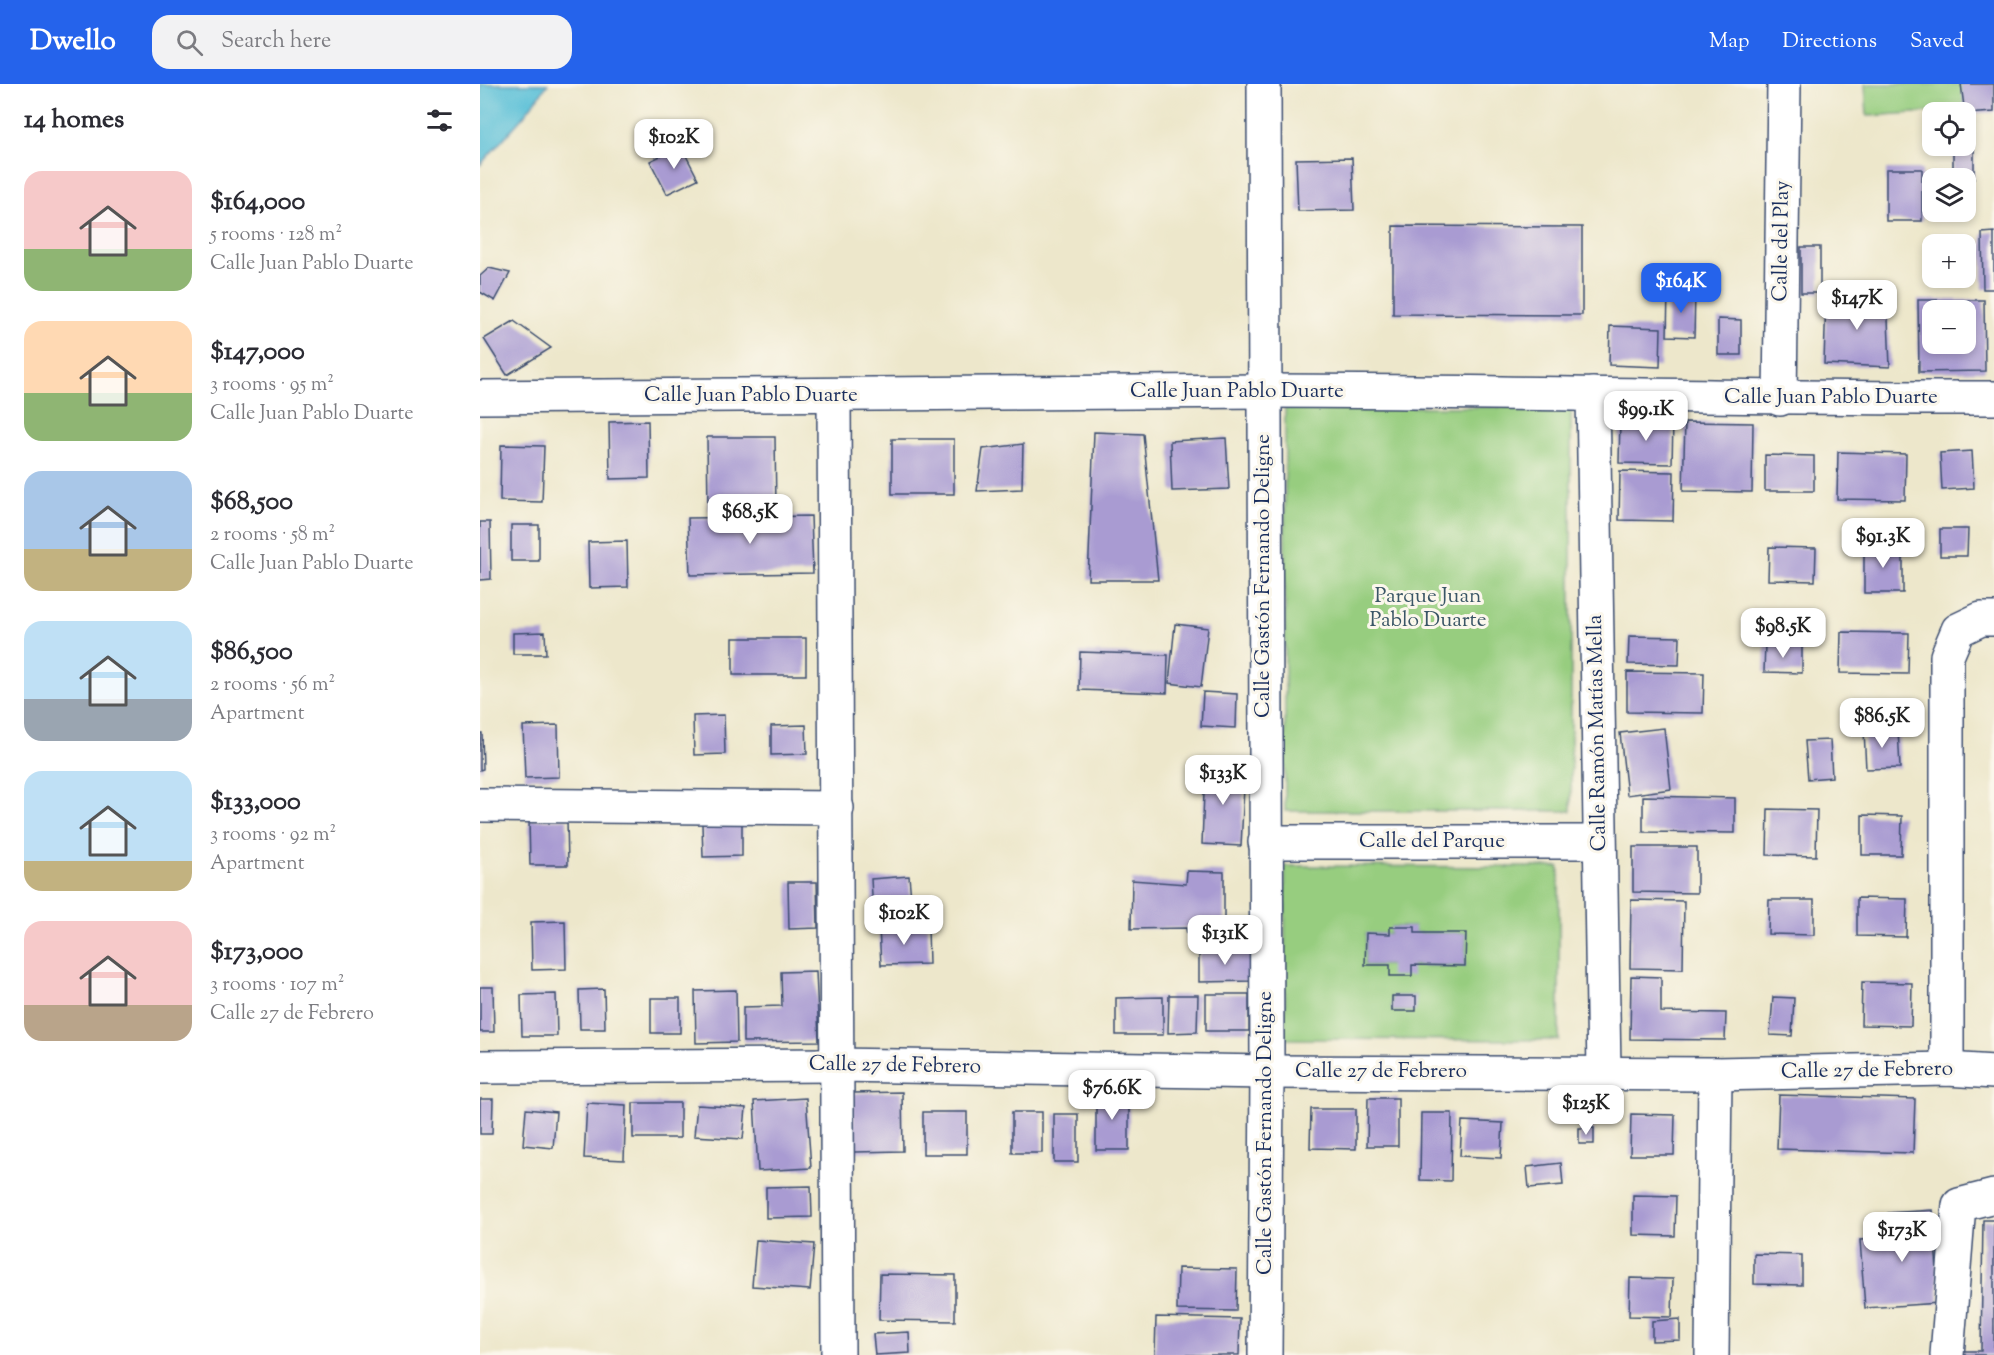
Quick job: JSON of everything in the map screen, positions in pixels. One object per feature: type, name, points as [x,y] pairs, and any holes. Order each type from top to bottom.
[{"type":"street","name":"Calle Gastón Fernando Deligne","points":[[1264,84],[1263,391],[1268,1072],[1265,1355]]},
{"type":"street","name":"Calle del Play","points":[[1780,399],[1784,84]]},
{"type":"street","name":"Calle Juan Pablo Duarte","points":[[480,397],[1263,391],[1593,394],[1780,399],[1994,398]]},
{"type":"street","name":"Calle Ramón Matías Mella","points":[[1593,394],[1604,1072]]},
{"type":"street","points":[[834,396],[838,1355]]},
{"type":"street","points":[[1947,1069],[1947,656],[1958,630],[1981,619],[1994,619]]},
{"type":"street","points":[[480,806],[837,808]]},
{"type":"street","name":"Calle del Parque","points":[[1265,842],[1599,842]]},
{"type":"street","name":"Calle 27 de Febrero","points":[[480,1067],[836,1065],[1268,1072],[1715,1074],[1947,1069],[1994,1072]]},
{"type":"street","points":[[1712,1355],[1715,1074]]},
{"type":"street","points":[[1947,1355],[1959,1204],[1994,1196]]},
{"type":"green space","points":[[1865,84],[1994,84],[1994,108],[1976,109],[1976,102],[1922,102],[1922,113],[1867,116]]},
{"type":"green space","name":"Parque Juan Pablo Duarte","points":[[1285,407],[1571,407],[1571,811],[1285,811]]},
{"type":"green space","points":[[1285,866],[1559,867],[1559,1040],[1285,1039]],"holes":[[[1391,927],[1414,927],[1415,933],[1466,933],[1465,966],[1365,965],[1366,934],[1390,934]],[[1392,996],[1415,996],[1415,1011],[1392,1011]]]},
{"type":"water","points":[[480,84],[548,84],[523,117],[480,165]]},
{"type":"building","points":[[1961,84],[1994,84],[1994,112],[1976,113],[1976,102],[1963,102]]},
{"type":"building","points":[[681,146],[698,179],[667,194],[650,161]]},
{"type":"building","points":[[1953,156],[1974,156],[1974,168],[1953,168]]},
{"type":"building","points":[[1352,158],[1354,210],[1298,211],[1296,159]]},
{"type":"building","points":[[1886,169],[1922,169],[1922,221],[1886,221]]},
{"type":"building","points":[[1393,226],[1582,227],[1582,315],[1393,314]]},
{"type":"building","points":[[1994,232],[1994,289],[1983,289],[1982,233]]},
{"type":"building","points":[[1801,247],[1820,247],[1820,293],[1801,293]]},
{"type":"building","points":[[489,268],[510,273],[495,301],[480,292],[480,276]]},
{"type":"building","points":[[1668,292],[1695,292],[1694,337],[1667,336]]},
{"type":"building","points":[[1887,295],[1890,367],[1824,364],[1826,296]]},
{"type":"building","points":[[1918,300],[1922,300],[1922,354],[1976,354],[1976,300],[1984,300],[1985,371],[1919,372]]},
{"type":"building","points":[[1718,319],[1741,320],[1741,355],[1718,355]]},
{"type":"building","points":[[514,321],[551,348],[507,375],[484,339]]},
{"type":"building","points":[[1610,326],[1661,328],[1660,367],[1609,365]]},
{"type":"building","points":[[1620,420],[1673,422],[1672,464],[1619,463]]},
{"type":"building","points":[[648,421],[649,478],[610,479],[609,422]]},
{"type":"building","points":[[1685,422],[1753,423],[1752,492],[1683,491]]},
{"type":"building","points":[[1094,432],[1143,434],[1158,580],[1088,580]]},
{"type":"building","points":[[707,437],[775,437],[776,509],[708,510]]},
{"type":"building","points":[[1226,438],[1229,489],[1172,491],[1170,441]]},
{"type":"building","points":[[892,439],[954,439],[954,494],[892,494]]},
{"type":"building","points":[[1023,444],[1022,489],[977,491],[983,449]]},
{"type":"building","points":[[501,445],[544,446],[542,502],[500,501]]},
{"type":"building","points":[[1972,451],[1974,488],[1942,490],[1940,453]]},
{"type":"building","points":[[1838,452],[1906,454],[1905,500],[1837,499]]},
{"type":"building","points":[[1765,455],[1814,456],[1814,491],[1765,491]]},
{"type":"building","points":[[1620,471],[1674,472],[1673,521],[1619,520]]},
{"type":"building","points":[[811,516],[813,573],[690,575],[688,518]]},
{"type":"building","points":[[480,522],[490,522],[491,579],[480,580]]},
{"type":"building","points":[[511,525],[539,525],[539,561],[511,561]]},
{"type":"building","points":[[1940,529],[1968,529],[1967,556],[1940,556]]},
{"type":"building","points":[[627,541],[628,587],[589,588],[588,542]]},
{"type":"building","points":[[1864,544],[1903,545],[1903,593],[1864,593]]},
{"type":"building","points":[[1769,547],[1816,548],[1815,581],[1768,580]]},
{"type":"building","points":[[1175,624],[1208,628],[1201,687],[1169,683]]},
{"type":"building","points":[[545,632],[546,654],[513,654],[513,633]]},
{"type":"building","points":[[1841,632],[1909,633],[1908,674],[1840,673]]},
{"type":"building","points":[[1629,636],[1680,637],[1679,665],[1628,664]]},
{"type":"building","points":[[733,638],[806,638],[806,675],[733,675]]},
{"type":"building","points":[[1765,644],[1802,645],[1802,673],[1764,672]]},
{"type":"building","points":[[1080,652],[1168,655],[1167,693],[1079,690]]},
{"type":"building","points":[[1627,672],[1704,673],[1703,713],[1627,712]]},
{"type":"building","points":[[1203,692],[1237,694],[1236,728],[1201,726]]},
{"type":"building","points":[[724,715],[725,754],[694,755],[693,716]]},
{"type":"building","points":[[558,725],[559,777],[525,778],[523,726]]},
{"type":"building","points":[[806,725],[807,754],[771,755],[771,726]]},
{"type":"building","points":[[1664,728],[1671,789],[1627,795],[1620,733]]},
{"type":"building","points":[[1898,729],[1900,768],[1866,769],[1864,731]]},
{"type":"building","points":[[480,733],[482,733],[483,769],[480,770]]},
{"type":"building","points":[[1830,740],[1832,777],[1808,779],[1805,741]]},
{"type":"building","points":[[1205,767],[1245,768],[1241,846],[1202,844]]},
{"type":"building","points":[[1643,796],[1735,798],[1735,833],[1643,832]]},
{"type":"building","points":[[1768,809],[1817,810],[1816,856],[1767,855]]},
{"type":"building","points":[[1862,815],[1902,816],[1901,855],[1862,855]]},
{"type":"building","points":[[567,819],[568,865],[530,865],[529,820]]},
{"type":"building","points":[[742,823],[742,856],[703,857],[702,824]]},
{"type":"building","points":[[1633,847],[1697,847],[1697,893],[1633,892]]},
{"type":"building","points":[[1187,871],[1224,872],[1224,935],[1187,934],[1186,928],[1131,929],[1132,880],[1186,884]]},
{"type":"building","points":[[909,876],[912,910],[873,913],[871,879]]},
{"type":"building","points":[[788,882],[817,882],[818,928],[789,929]]},
{"type":"building","points":[[1857,898],[1907,899],[1906,937],[1857,936]]},
{"type":"building","points":[[1631,900],[1684,901],[1683,969],[1630,968]]},
{"type":"building","points":[[1769,900],[1814,900],[1814,935],[1768,934]]},
{"type":"building","points":[[565,921],[566,969],[532,970],[531,922]]},
{"type":"building","points":[[928,927],[929,964],[881,965],[879,928]]},
{"type":"building","points":[[1390,927],[1415,927],[1415,933],[1466,933],[1465,966],[1412,965],[1412,976],[1390,976],[1390,965],[1365,965],[1366,933],[1390,934]]},
{"type":"building","points":[[1199,951],[1252,951],[1252,981],[1199,982]]},
{"type":"building","points":[[816,971],[819,1041],[743,1042],[743,1007],[782,1006],[781,972]]},
{"type":"building","points":[[1631,976],[1661,977],[1661,1012],[1726,1013],[1725,1040],[1630,1039]]},
{"type":"building","points":[[1862,982],[1912,983],[1911,1026],[1861,1025]]},
{"type":"building","points":[[480,987],[493,987],[494,1032],[480,1032]]},
{"type":"building","points":[[604,989],[605,1029],[580,1029],[579,990]]},
{"type":"building","points":[[736,990],[737,1042],[696,1043],[695,991]]},
{"type":"building","points":[[556,994],[557,1036],[522,1036],[521,995]]},
{"type":"building","points":[[1206,994],[1249,994],[1249,1031],[1206,1031]]},
{"type":"building","points":[[1169,995],[1198,995],[1197,1032],[1168,1033]]},
{"type":"building","points":[[1392,996],[1416,996],[1416,1011],[1392,1011]]},
{"type":"building","points":[[1163,997],[1163,1035],[1116,1035],[1116,998]]},
{"type":"building","points":[[1773,997],[1794,998],[1792,1036],[1770,1035]]},
{"type":"building","points":[[651,998],[680,998],[680,1033],[651,1033]]},
{"type":"building","points":[[902,1092],[903,1151],[854,1152],[853,1093]]},
{"type":"building","points":[[1096,1092],[1129,1092],[1129,1150],[1096,1150]]},
{"type":"building","points":[[1779,1095],[1915,1099],[1913,1153],[1777,1149]]},
{"type":"building","points":[[806,1098],[811,1168],[758,1171],[754,1101]]},
{"type":"building","points":[[1368,1098],[1398,1098],[1398,1146],[1367,1146]]},
{"type":"building","points":[[480,1099],[493,1099],[492,1134],[480,1134]]},
{"type":"building","points":[[587,1103],[626,1105],[624,1160],[584,1158]]},
{"type":"building","points":[[633,1103],[680,1103],[680,1138],[633,1138]]},
{"type":"building","points":[[697,1105],[746,1108],[743,1139],[694,1136]]},
{"type":"building","points":[[526,1109],[556,1112],[553,1148],[523,1145]]},
{"type":"building","points":[[1311,1109],[1356,1109],[1356,1149],[1310,1148]]},
{"type":"building","points":[[923,1112],[967,1112],[967,1154],[923,1154]]},
{"type":"building","points":[[1012,1112],[1042,1112],[1042,1153],[1012,1153]]},
{"type":"building","points":[[1421,1113],[1452,1113],[1451,1181],[1420,1180]]},
{"type":"building","points":[[1054,1114],[1078,1114],[1078,1162],[1054,1162]]},
{"type":"building","points":[[1631,1114],[1675,1115],[1674,1155],[1630,1155]]},
{"type":"building","points":[[1462,1121],[1503,1123],[1501,1158],[1460,1156]]},
{"type":"building","points":[[1579,1128],[1594,1128],[1594,1144],[1579,1144]]},
{"type":"building","points":[[1561,1163],[1563,1185],[1529,1188],[1527,1167]]},
{"type":"building","points":[[811,1186],[812,1217],[766,1218],[766,1187]]},
{"type":"building","points":[[1633,1195],[1676,1196],[1675,1236],[1633,1235]]},
{"type":"building","points":[[1933,1210],[1939,1303],[1865,1308],[1860,1240],[1890,1238],[1888,1213]]},
{"type":"building","points":[[1983,1220],[1994,1220],[1994,1355],[1962,1355],[1962,1351],[1981,1351]]},
{"type":"building","points":[[756,1240],[814,1244],[810,1290],[752,1286]]},
{"type":"building","points":[[1754,1254],[1802,1255],[1802,1285],[1754,1284]]},
{"type":"building","points":[[1178,1268],[1237,1269],[1236,1311],[1177,1310]]},
{"type":"building","points":[[880,1274],[955,1275],[955,1321],[879,1320]]},
{"type":"building","points":[[1630,1278],[1673,1279],[1672,1317],[1629,1316]]},
{"type":"building","points":[[1156,1317],[1240,1319],[1239,1355],[1155,1355]]},
{"type":"building","points":[[1680,1319],[1680,1340],[1652,1341],[1652,1321]]},
{"type":"building","points":[[909,1332],[910,1353],[875,1355],[873,1334]]}]
